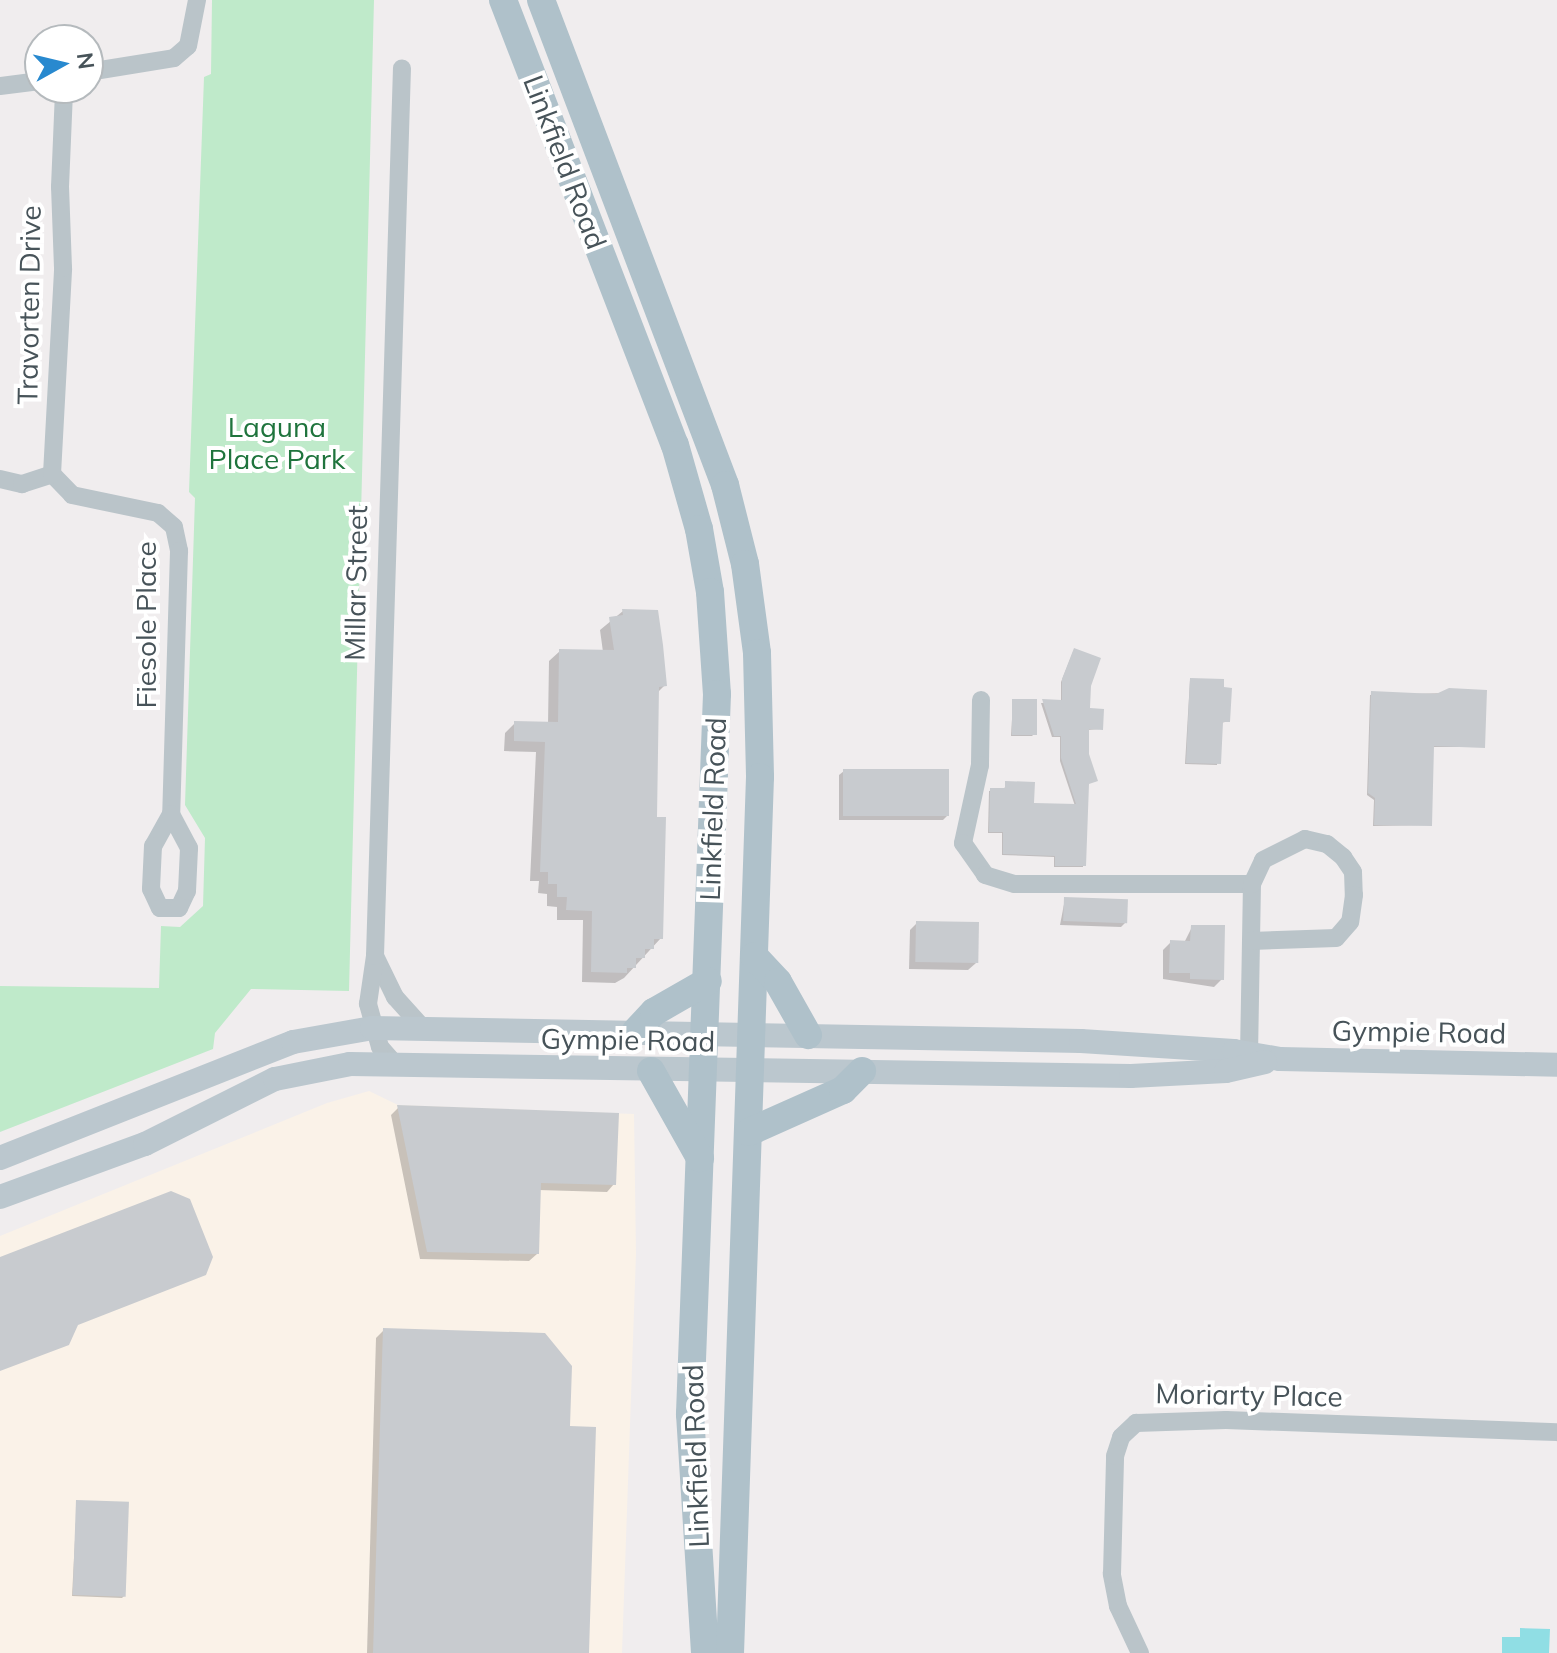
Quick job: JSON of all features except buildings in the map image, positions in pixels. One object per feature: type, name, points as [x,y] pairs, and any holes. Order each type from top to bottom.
[{"type":"main road","name":"Linkfield Road","points":[[503,0],[675,445],[699,529],[716,663],[705,1073],[690,1414],[705,1653]]},
{"type":"main road","name":"Linkfield Road","points":[[541,0],[703,419],[738,535],[761,697],[749,1132],[730,1549],[730,1653]]},
{"type":"main road","points":[[754,956],[778,982],[808,1035]]},
{"type":"main road","points":[[636,1031],[654,1012],[708,981]]},
{"type":"main road","name":"Gympie Road","points":[[0,1158],[293,1042],[372,1028],[421,1026],[1081,1041],[1280,1059],[1557,1065]]},
{"type":"main road","name":"Gympie Road","points":[[0,1197],[145,1144],[275,1079],[350,1064],[705,1073],[862,1071],[1179,1076],[1280,1059]]},
{"type":"main road","points":[[651,1071],[700,1158]]},
{"type":"main road","points":[[749,1132],[843,1090],[862,1071]]},
{"type":"street","points":[[104,69],[174,58],[188,46],[197,0]]},
{"type":"street","name":"Millar Street","points":[[394,1063],[372,1028],[368,1004],[375,956],[402,68]]},
{"type":"street","points":[[0,86],[24,83]]},
{"type":"street","name":"Travorten Drive","points":[[52,474],[53,390],[62,315],[63,104]]},
{"type":"street","points":[[0,479],[22,484],[52,474]]},
{"type":"street","name":"Fiesole Place","points":[[52,474],[72,495],[158,513],[174,527],[179,551],[171,814]]},
{"type":"street","points":[[981,700],[980,765],[963,843],[985,875],[1015,884],[1252,884]]},
{"type":"street","points":[[1249,1055],[1251,941],[1252,884],[1263,860],[1305,839],[1327,844],[1343,857],[1353,872],[1354,895],[1350,922],[1336,938],[1251,941]]},
{"type":"street","name":"Millar Street","points":[[375,956],[395,997],[421,1026]]},
{"type":"street","name":"Moriarty Place","points":[[1140,1653],[1118,1606],[1112,1574],[1115,1456],[1121,1437],[1136,1423],[1212,1420],[1557,1432]]},
{"type":"shaded area","points":[[369,1091],[398,1105],[634,1114],[636,1254],[622,1653],[0,1653],[0,1236],[327,1103]]},
{"type":"green space","name":"Laguna Place Park","points":[[212,0],[374,0],[349,991],[251,989],[215,1033],[213,1049],[0,1132],[0,986],[159,988],[161,926],[180,927],[203,906],[205,838],[185,805],[195,498],[189,492],[204,77],[211,74]]},
{"type":"water","points":[[1520,1628],[1550,1629],[1549,1653],[1502,1653],[1502,1637],[1520,1637]]}]
